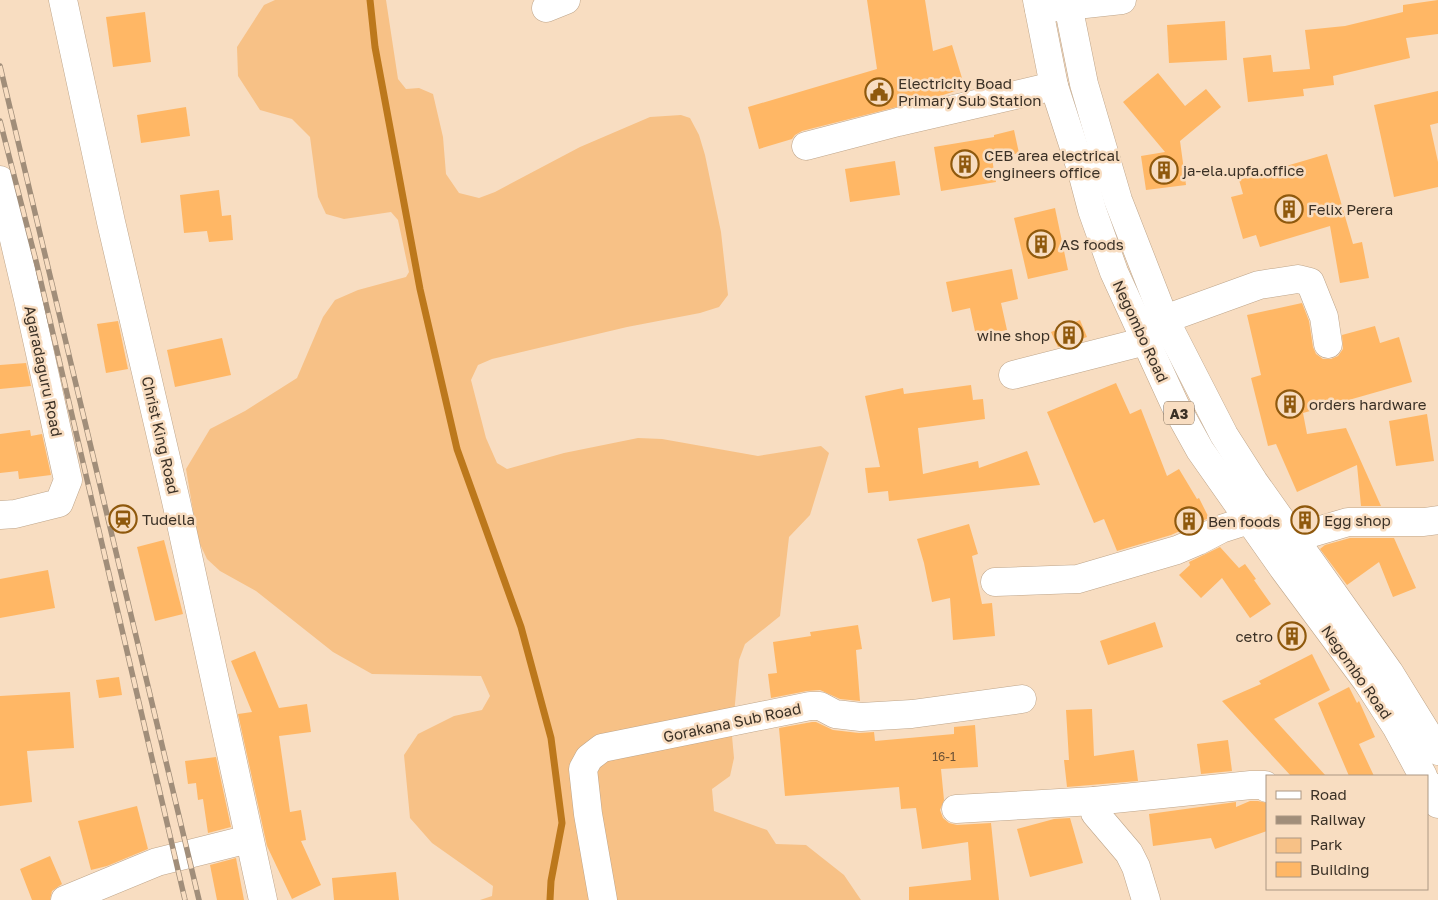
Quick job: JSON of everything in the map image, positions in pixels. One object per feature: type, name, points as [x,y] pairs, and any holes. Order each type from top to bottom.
[{"type":"main road","name":"Christ King Road","points":[[63,0],[111,222],[176,501],[262,900]]},
{"type":"main road","points":[[1038,5],[1122,0]]},
{"type":"main road","name":"Negombo Road","points":[[1068,3],[1084,84],[1118,200],[1164,318],[1224,435],[1254,482],[1388,672],[1438,751]]},
{"type":"main road","name":"Negombo Road","points":[[1038,5],[1054,86],[1082,172],[1092,210],[1114,272],[1175,405],[1200,450],[1366,680],[1397,728],[1422,775]]},
{"type":"main road","points":[[806,146],[898,122],[1054,86]]},
{"type":"main road","name":"Agaradaguru Road","points":[[0,180],[68,480],[59,503],[15,514],[0,515]]},
{"type":"main road","points":[[1013,375],[1143,335],[1164,318],[1259,285],[1298,278],[1310,282],[1324,317],[1328,344]]},
{"type":"main road","points":[[995,582],[1078,579],[1177,550],[1221,529],[1249,520]]},
{"type":"main road","points":[[1294,538],[1348,522],[1424,522],[1438,520]]},
{"type":"main road","name":"Gorakana Sub Road","points":[[603,900],[588,814],[583,769],[589,758],[602,748],[810,706],[820,706],[835,714],[861,717],[912,714],[1022,699]]},
{"type":"main road","points":[[956,809],[1094,801],[1250,785],[1266,786]]},
{"type":"main road","points":[[1094,801],[1095,813],[1129,854],[1136,867],[1146,900]]},
{"type":"main road","points":[[65,900],[157,862],[249,839]]},
{"type":"green space","points":[[275,0],[386,0],[398,79],[406,89],[419,88],[433,94],[443,137],[446,174],[459,193],[479,198],[495,192],[580,147],[650,117],[681,115],[690,118],[699,135],[705,155],[721,232],[728,295],[719,307],[700,313],[627,327],[492,359],[478,365],[471,380],[486,438],[497,463],[507,469],[564,453],[638,438],[662,439],[758,456],[821,446],[829,453],[810,515],[789,537],[780,616],[745,644],[739,660],[732,736],[734,758],[730,776],[712,789],[714,811],[767,830],[776,844],[806,845],[844,875],[861,900],[480,900],[492,896],[493,886],[432,843],[410,818],[404,755],[418,734],[454,716],[482,710],[490,696],[481,676],[372,674],[333,652],[256,591],[220,571],[207,559],[198,540],[186,469],[210,429],[245,411],[297,378],[323,317],[335,300],[358,290],[406,277],[409,272],[398,220],[391,212],[344,219],[326,214],[318,197],[310,137],[292,119],[260,110],[238,76],[237,47],[264,5]]},
{"type":"building","points":[[867,0],[925,0],[933,51],[952,45],[965,88],[802,131],[792,139],[759,149],[748,107],[877,69]]},
{"type":"building","points":[[1438,0],[1438,34],[1406,38],[1410,58],[1333,76],[1334,85],[1303,89],[1304,96],[1248,102],[1243,58],[1271,55],[1273,72],[1310,69],[1305,30],[1345,26],[1403,12],[1403,5]]},
{"type":"building","points":[[145,12],[151,62],[113,67],[106,17]]},
{"type":"building","points":[[1225,21],[1227,60],[1169,63],[1167,25]]},
{"type":"building","points":[[1158,73],[1185,106],[1206,89],[1221,107],[1180,141],[1186,185],[1146,190],[1141,156],[1165,152],[1123,102]]},
{"type":"building","points":[[1438,91],[1438,123],[1430,125],[1438,162],[1438,187],[1394,197],[1374,105]]},
{"type":"building","points":[[186,107],[190,136],[141,143],[137,115]]},
{"type":"building","name":"CEB area electrical engineers office","points":[[1014,130],[1019,153],[992,159],[996,182],[941,191],[934,147],[994,137],[994,135]]},
{"type":"building","name":"Felix Perera","points":[[1327,154],[1353,244],[1362,242],[1369,278],[1340,283],[1330,226],[1260,247],[1256,235],[1243,239],[1231,197],[1243,194],[1239,180]]},
{"type":"building","points":[[895,161],[900,195],[850,202],[845,169]]},
{"type":"building","points":[[219,190],[222,216],[231,215],[233,240],[209,242],[207,231],[184,233],[180,195]]},
{"type":"building","name":"AS foods","points":[[1055,208],[1068,270],[1028,279],[1014,218]]},
{"type":"building","points":[[1012,269],[1018,299],[1001,303],[1007,330],[976,336],[970,308],[952,312],[946,282]]},
{"type":"building","points":[[1302,303],[1309,321],[1313,347],[1316,354],[1323,359],[1331,359],[1338,356],[1343,349],[1342,335],[1375,326],[1380,343],[1399,337],[1412,382],[1303,413],[1307,434],[1346,428],[1381,506],[1361,506],[1357,465],[1297,492],[1276,444],[1268,446],[1251,378],[1261,375],[1247,315]]},
{"type":"building","name":"wine shop","points":[[1080,320],[1087,337],[1058,347],[1051,332]]},
{"type":"building","points":[[118,321],[128,369],[106,373],[97,324]]},
{"type":"building","points":[[222,338],[231,375],[175,387],[167,350]]},
{"type":"building","points":[[26,363],[31,386],[0,389],[0,365]]},
{"type":"building","points":[[1116,383],[1130,414],[1141,409],[1167,476],[1179,469],[1197,499],[1199,498],[1209,518],[1171,535],[1117,551],[1104,519],[1094,523],[1047,412]]},
{"type":"building","points":[[971,385],[973,400],[983,399],[985,419],[918,428],[923,474],[978,461],[979,468],[1027,451],[1040,485],[889,501],[888,491],[868,493],[865,468],[880,467],[865,396],[903,388],[904,394]]},
{"type":"building","points":[[1427,414],[1434,461],[1396,466],[1389,421]]},
{"type":"building","points":[[30,430],[31,436],[42,434],[51,475],[19,479],[18,471],[0,473],[0,434]]},
{"type":"building","points":[[969,524],[978,554],[972,556],[982,604],[992,603],[995,636],[953,640],[950,598],[932,602],[917,539]]},
{"type":"building","points":[[1350,538],[1394,538],[1416,588],[1393,597],[1379,562],[1347,585],[1320,549],[1325,545]]},
{"type":"building","points":[[164,540],[183,614],[155,621],[137,547]]},
{"type":"building","points":[[1220,547],[1239,568],[1245,564],[1271,604],[1250,618],[1222,578],[1201,598],[1179,575],[1190,565],[1189,562]]},
{"type":"building","points":[[48,570],[55,608],[0,618],[0,579]]},
{"type":"building","points":[[1155,622],[1163,647],[1108,665],[1100,641]]},
{"type":"building","points":[[858,625],[862,649],[856,650],[860,701],[840,699],[820,690],[771,698],[768,674],[777,673],[773,642],[811,636],[810,632]]},
{"type":"building","points":[[255,651],[279,708],[307,704],[311,732],[279,736],[290,812],[301,810],[306,840],[301,841],[321,885],[292,899],[267,846],[238,714],[252,712],[231,661]]},
{"type":"building","points":[[1312,654],[1330,690],[1274,719],[1325,775],[1290,775],[1222,701],[1261,684],[1259,681]]},
{"type":"building","points":[[119,677],[122,695],[99,698],[96,680]]},
{"type":"building","points":[[1349,687],[1357,703],[1359,701],[1375,737],[1359,744],[1374,775],[1349,775],[1318,703]]},
{"type":"building","points":[[70,692],[74,748],[27,751],[32,802],[0,806],[0,696]]},
{"type":"building","points":[[1092,709],[1094,756],[1134,750],[1138,781],[1067,787],[1064,760],[1069,760],[1066,710]]},
{"type":"building","points":[[812,722],[833,730],[859,733],[874,732],[875,741],[954,734],[954,727],[975,725],[978,767],[941,769],[944,800],[940,810],[943,818],[949,823],[957,825],[991,823],[999,900],[909,900],[909,887],[971,880],[968,842],[922,849],[916,808],[901,809],[899,787],[785,796],[779,728]]},
{"type":"building","points":[[1228,740],[1232,771],[1201,774],[1197,744]]},
{"type":"building","points":[[216,757],[231,827],[208,833],[203,799],[198,800],[196,783],[188,784],[185,761]]},
{"type":"building","points":[[1250,801],[1266,803],[1266,831],[1215,849],[1211,838],[1153,846],[1149,814],[1236,802],[1236,807]]},
{"type":"building","points":[[137,806],[148,849],[107,866],[91,870],[78,821]]},
{"type":"building","points":[[1070,818],[1083,863],[1030,877],[1017,829],[1054,819]]},
{"type":"building","points":[[50,856],[62,884],[52,891],[50,900],[32,900],[20,869]]},
{"type":"building","points":[[236,858],[244,900],[217,900],[210,865]]},
{"type":"building","points":[[396,872],[399,900],[334,900],[332,878]]},
{"type":"waterway","points":[[370,0],[375,47],[420,289],[457,449],[521,627],[551,738],[562,823],[551,881],[550,900]]},
{"type":"railway","points":[[0,66],[199,900]]},
{"type":"railway","points":[[0,121],[37,265],[185,900]]},
{"type":"place","name":"Electricity Boad Primary Sub Station","points":[[879,92]]},
{"type":"place","name":"CEB area electrical engineers office","points":[[965,164]]},
{"type":"place","name":"ja-ela.upfa.office","points":[[1164,170]]},
{"type":"place","name":"Felix Perera","points":[[1289,209]]},
{"type":"place","name":"AS foods","points":[[1041,244]]},
{"type":"place","name":"wine shop","points":[[1069,335]]},
{"type":"place","name":"orders hardware","points":[[1290,404]]},
{"type":"place","name":"Tudella","points":[[123,519]]},
{"type":"place","name":"Egg shop","points":[[1305,520]]},
{"type":"place","name":"Ben foods","points":[[1189,521]]},
{"type":"place","name":"cetro","points":[[1292,636]]}]
